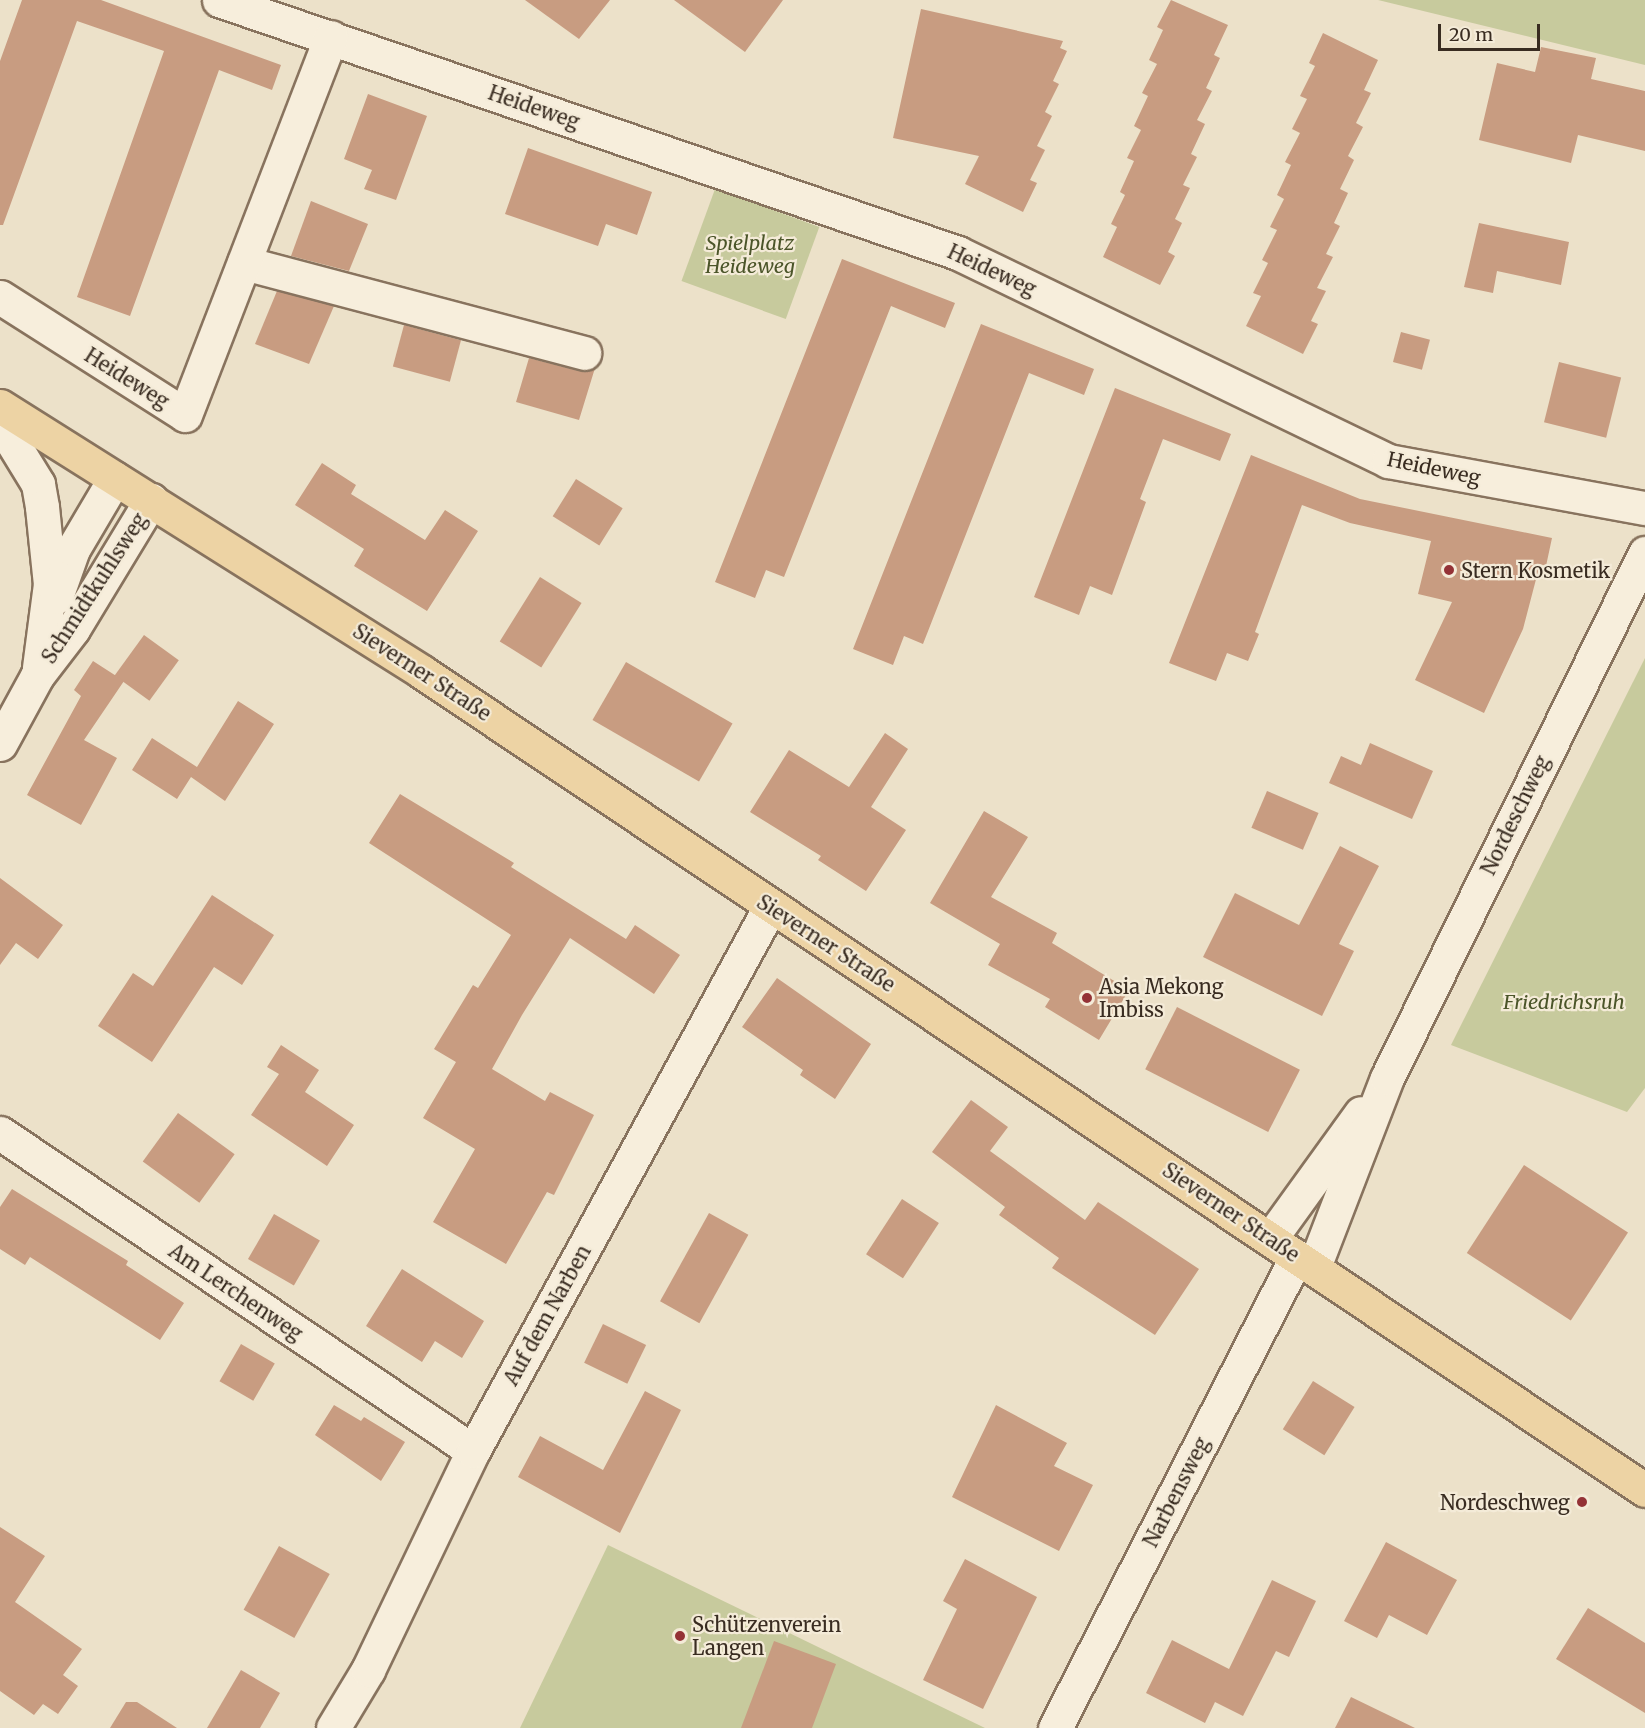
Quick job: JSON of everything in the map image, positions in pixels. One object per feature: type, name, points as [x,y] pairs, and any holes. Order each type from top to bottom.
[{"type":"main road","name":"Sieverner Straße","points":[[0,406],[430,677],[770,907],[1645,1490]]},
{"type":"street","name":"Heideweg","points":[[219,0],[958,253],[1388,461],[1645,508]]},
{"type":"street","name":"Heideweg","points":[[0,297],[185,415],[331,38]]},
{"type":"street","points":[[244,263],[584,354]]},
{"type":"street","name":"Schmidtkuhlsweg","points":[[0,422],[38,484],[48,554],[48,621]]},
{"type":"street","name":"Schmidtkuhlsweg","points":[[37,676],[48,621],[73,549],[115,478]]},
{"type":"street","name":"Schmidtkuhlsweg","points":[[0,744],[37,676],[73,628],[151,500]]},
{"type":"street","name":"Nordeschweg","points":[[1294,1254],[1387,1078],[1645,553]]},
{"type":"street","name":"Auf dem Narben","points":[[333,1728],[368,1670],[473,1451],[770,907]]},
{"type":"street","name":"Nordeschweg","points":[[1294,1254],[1387,1078]]},
{"type":"street","name":"Am Lerchenweg","points":[[0,1133],[473,1451]]},
{"type":"street","name":"Narbensweg","points":[[1055,1728],[1294,1254]]},
{"type":"green space","points":[[1378,0],[1645,0],[1645,65]]},
{"type":"green space","name":"Spielplatz Heideweg","points":[[715,189],[819,227],[786,319],[681,281]]},
{"type":"green space","name":"Friedrichsruh","points":[[1645,658],[1645,1088],[1627,1112],[1451,1045]]},
{"type":"green space","name":"Schützenverein Langen","points":[[608,1545],[985,1728],[520,1728]]},
{"type":"building","points":[[22,0],[101,0],[281,65],[272,90],[219,70],[130,316],[77,297],[164,51],[77,21],[3,225],[0,225],[0,61]]},
{"type":"building","points":[[525,0],[610,0],[579,39]]},
{"type":"building","points":[[674,0],[783,0],[745,52]]},
{"type":"building","points":[[1171,0],[1228,25],[1214,55],[1220,58],[1206,88],[1212,91],[1197,120],[1205,124],[1191,154],[1197,157],[1183,185],[1190,188],[1175,219],[1182,223],[1168,252],[1175,256],[1160,285],[1103,257],[1117,227],[1111,224],[1125,195],[1120,192],[1134,161],[1127,158],[1141,130],[1134,126],[1148,96],[1142,93],[1157,64],[1149,60],[1163,30],[1157,27]]},
{"type":"building","points":[[921,9],[1063,41],[1060,48],[1067,51],[1053,81],[1059,84],[1045,112],[1052,116],[1037,146],[1045,150],[1030,180],[1037,183],[1023,212],[965,184],[979,156],[893,138]]},
{"type":"building","points":[[1323,33],[1378,60],[1364,90],[1371,93],[1356,123],[1363,127],[1348,156],[1354,160],[1340,189],[1348,193],[1334,223],[1340,226],[1326,254],[1333,257],[1317,288],[1326,291],[1311,321],[1318,324],[1303,354],[1246,326],[1261,296],[1253,293],[1268,263],[1262,260],[1277,230],[1270,227],[1284,199],[1277,195],[1291,165],[1285,162],[1300,133],[1292,129],[1307,99],[1300,96],[1315,66],[1309,63]]},
{"type":"building","points":[[1541,47],[1596,58],[1591,79],[1645,91],[1645,151],[1578,135],[1571,163],[1479,140],[1497,63],[1535,72]]},
{"type":"building","points":[[368,94],[427,116],[396,200],[364,189],[372,170],[344,159]]},
{"type":"building","points":[[528,148],[652,192],[637,235],[606,224],[598,246],[505,214]]},
{"type":"building","points":[[311,201],[368,224],[349,271],[291,256]]},
{"type":"building","points":[[1479,223],[1569,242],[1561,285],[1497,271],[1493,293],[1464,287]]},
{"type":"building","points":[[842,259],[955,303],[945,328],[891,306],[784,577],[766,570],[755,598],[715,582]]},
{"type":"building","points":[[277,291],[334,306],[309,364],[255,344]]},
{"type":"building","points":[[981,324],[1094,369],[1084,395],[1029,373],[923,644],[904,636],[893,665],[853,649]]},
{"type":"building","points":[[404,325],[461,340],[450,382],[393,367]]},
{"type":"building","points":[[1401,332],[1430,340],[1422,370],[1393,362]]},
{"type":"building","points":[[529,358],[579,371],[595,368],[579,420],[516,402]]},
{"type":"building","points":[[1559,362],[1621,377],[1606,438],[1544,422]]},
{"type":"building","points":[[1115,388],[1231,434],[1220,461],[1163,439],[1140,499],[1146,502],[1112,595],[1090,586],[1079,615],[1034,597]]},
{"type":"building","points":[[1251,455],[1360,499],[1552,538],[1546,566],[1540,564],[1523,629],[1484,713],[1415,680],[1452,602],[1418,594],[1431,541],[1350,523],[1302,505],[1255,632],[1259,634],[1248,661],[1227,653],[1216,681],[1169,663]]},
{"type":"building","points":[[322,463],[356,485],[351,494],[425,540],[445,510],[478,531],[427,611],[354,566],[364,549],[295,505]]},
{"type":"building","points":[[576,479],[623,508],[599,545],[553,516]]},
{"type":"building","points":[[540,577],[582,603],[541,667],[500,641]]},
{"type":"building","points":[[144,635],[179,660],[149,701],[115,675]]},
{"type":"building","points":[[93,661],[124,681],[84,740],[117,758],[81,825],[27,795],[81,696],[74,690]]},
{"type":"building","points":[[626,662],[733,724],[699,782],[592,720]]},
{"type":"building","points":[[238,701],[274,724],[225,801],[191,777],[177,799],[132,770],[152,738],[197,767]]},
{"type":"building","points":[[885,733],[908,749],[871,807],[906,830],[866,891],[818,860],[821,856],[750,812],[789,750],[849,787]]},
{"type":"building","points":[[1370,743],[1433,771],[1412,819],[1329,783],[1341,756],[1361,765]]},
{"type":"building","points":[[1267,791],[1319,813],[1303,850],[1251,828]]},
{"type":"building","points":[[400,794],[514,863],[511,867],[626,939],[635,925],[680,955],[654,994],[570,938],[522,1015],[492,1069],[545,1101],[550,1092],[594,1115],[554,1195],[547,1192],[506,1264],[433,1222],[475,1149],[423,1118],[456,1062],[434,1049],[473,985],[478,988],[511,935],[369,843]]},
{"type":"building","points":[[984,811],[1028,837],[991,897],[1057,933],[1052,943],[1129,990],[1099,1040],[1045,1007],[1050,999],[988,965],[1000,944],[930,903]]},
{"type":"building","points":[[1340,846],[1379,866],[1339,944],[1354,951],[1322,1016],[1203,957],[1235,893],[1299,925]]},
{"type":"building","points":[[0,878],[63,925],[38,959],[16,943],[0,965]]},
{"type":"building","points":[[212,895],[274,935],[242,985],[214,967],[152,1062],[98,1026],[133,973],[153,986]]},
{"type":"building","points":[[777,978],[871,1044],[835,1099],[800,1075],[803,1070],[742,1027]]},
{"type":"building","points":[[1177,1007],[1300,1070],[1268,1132],[1145,1069]]},
{"type":"building","points":[[281,1045],[319,1070],[305,1092],[354,1125],[327,1166],[251,1115],[279,1074],[267,1067]]},
{"type":"building","points":[[971,1100],[1008,1127],[990,1151],[1085,1220],[1098,1202],[1199,1269],[1155,1335],[1052,1268],[1059,1258],[999,1215],[1005,1207],[932,1152]]},
{"type":"building","points":[[178,1113],[235,1154],[199,1203],[143,1162]]},
{"type":"building","points":[[1524,1165],[1628,1233],[1571,1321],[1467,1253]]},
{"type":"building","points":[[12,1189],[128,1261],[126,1265],[184,1303],[160,1340],[30,1257],[25,1265],[0,1249],[0,1207]]},
{"type":"building","points":[[902,1199],[939,1223],[903,1278],[866,1254]]},
{"type":"building","points":[[709,1213],[748,1235],[699,1323],[660,1301]]},
{"type":"building","points":[[274,1214],[320,1240],[294,1286],[248,1259]]},
{"type":"building","points":[[402,1269],[484,1321],[462,1358],[435,1341],[422,1362],[366,1326]]},
{"type":"building","points":[[603,1324],[646,1345],[627,1384],[584,1363]]},
{"type":"building","points":[[241,1344],[275,1364],[253,1401],[220,1381]]},
{"type":"building","points":[[1313,1381],[1355,1407],[1324,1455],[1283,1429]]},
{"type":"building","points":[[645,1391],[681,1410],[620,1533],[518,1477],[540,1436],[603,1470]]},
{"type":"building","points":[[334,1405],[361,1421],[364,1417],[405,1442],[381,1481],[315,1435]]},
{"type":"building","points":[[996,1405],[1067,1443],[1054,1466],[1093,1485],[1059,1551],[952,1497]]},
{"type":"building","points":[[0,1527],[45,1556],[15,1602],[82,1649],[63,1675],[78,1686],[58,1714],[43,1704],[34,1715],[0,1691]]},
{"type":"building","points":[[1386,1542],[1457,1580],[1427,1635],[1389,1615],[1377,1638],[1344,1621]]},
{"type":"building","points":[[279,1546],[330,1574],[294,1638],[244,1610]]},
{"type":"building","points":[[965,1559],[1037,1597],[983,1709],[923,1680],[957,1609],[943,1601]]},
{"type":"building","points":[[1272,1580],[1316,1601],[1289,1657],[1276,1651],[1243,1716],[1215,1702],[1205,1723],[1146,1693],[1172,1640],[1229,1669]]},
{"type":"building","points":[[1588,1608],[1645,1643],[1645,1713],[1556,1659]]},
{"type":"building","points":[[774,1641],[836,1664],[812,1728],[741,1728]]},
{"type":"building","points":[[241,1670],[280,1693],[260,1728],[207,1728]]},
{"type":"building","points":[[1351,1697],[1415,1728],[1335,1728]]},
{"type":"building","points":[[126,1702],[137,1702],[177,1728],[110,1728]]},
{"type":"place","name":"Stern Kosmetik","points":[[1449,570]]},
{"type":"place","name":"Asia Mekong Imbiss","points":[[1087,998]]},
{"type":"place","name":"Nordeschweg","points":[[1582,1502]]},
{"type":"place","name":"Schützenverein Langen","points":[[680,1636]]}]
